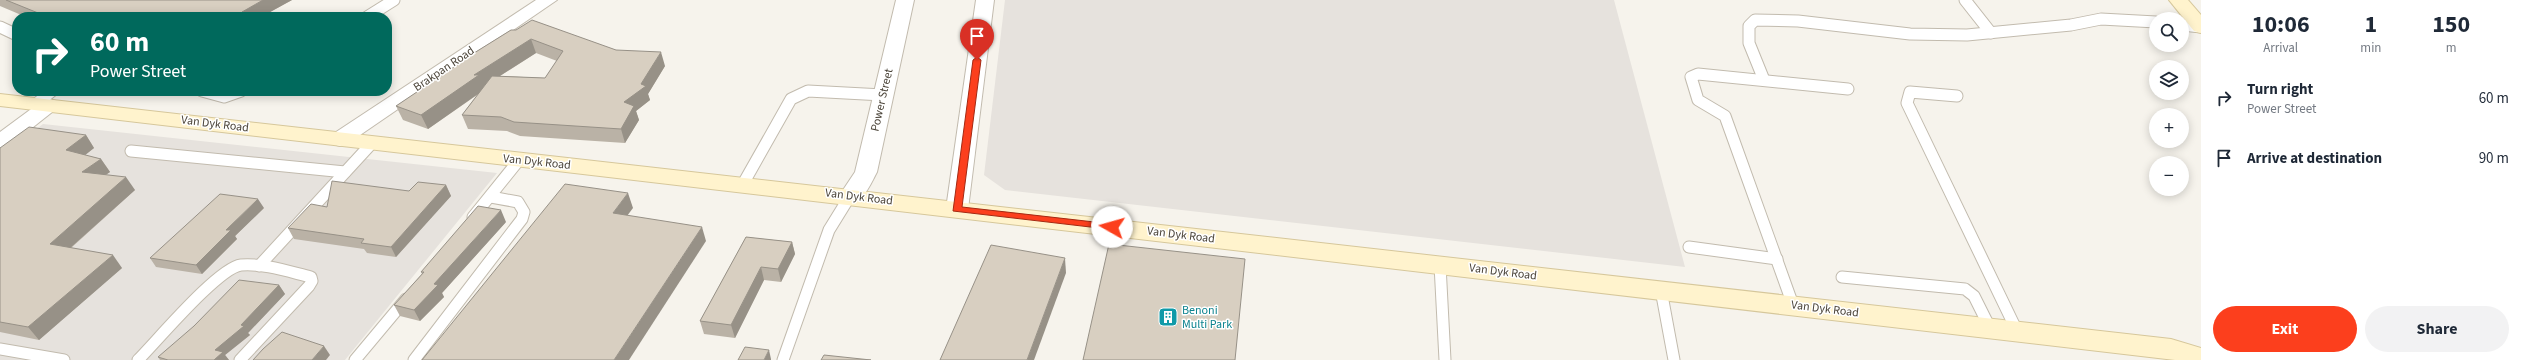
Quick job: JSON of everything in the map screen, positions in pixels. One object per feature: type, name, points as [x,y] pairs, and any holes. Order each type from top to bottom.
[{"type":"main road","points":[[2178,0],[2196,23]]},
{"type":"main road","name":"Van Dyk Road","points":[[0,100],[46,100],[372,143],[850,196],[2017,331],[2171,349],[2201,356]]},
{"type":"street","name":"Brakpan Road","points":[[340,139],[548,0]]},
{"type":"street","name":"Power Street","points":[[850,196],[858,188],[866,172],[905,0]]},
{"type":"street","points":[[957,209],[985,0]]},
{"type":"street","points":[[0,142],[46,100]]},
{"type":"lane","points":[[376,12],[394,0]]},
{"type":"lane","points":[[1965,0],[1991,33]]},
{"type":"lane","points":[[1764,80],[1749,43],[1749,26],[1755,20],[1798,21],[1910,34],[1991,33],[2071,25],[2101,19],[2149,22]]},
{"type":"lane","points":[[0,27],[12,33]]},
{"type":"lane","points":[[1792,305],[1725,116],[1698,100],[1691,77],[1698,74],[1848,89]]},
{"type":"lane","points":[[743,184],[792,99],[799,94],[808,91],[883,95]]},
{"type":"lane","points":[[1957,96],[1910,92],[1907,103],[2017,331]]},
{"type":"lane","points":[[259,266],[372,143]]},
{"type":"lane","points":[[131,151],[345,172]]},
{"type":"lane","points":[[464,228],[519,160]]},
{"type":"lane","points":[[784,360],[829,230],[850,196]]},
{"type":"lane","points":[[414,360],[522,219],[524,212],[518,202],[490,197]]},
{"type":"lane","points":[[1688,247],[1776,258]]},
{"type":"lane","points":[[138,360],[222,274],[241,265],[259,266],[307,275],[312,280],[240,360]]},
{"type":"lane","points":[[1440,265],[1445,360]]},
{"type":"lane","points":[[1842,277],[1965,289],[1974,296],[1990,328]]},
{"type":"lane","points":[[355,360],[415,288]]},
{"type":"lane","points":[[1661,290],[1674,360]]},
{"type":"lane","points":[[0,350],[64,360]]},
{"type":"shaded area","points":[[1005,0],[1614,0],[1685,267],[1005,190],[984,175]]},
{"type":"shaded area","points":[[43,124],[497,173],[345,360],[0,360],[0,156]]},
{"type":"building","points":[[6,0],[263,0],[242,12],[36,12]]},
{"type":"building","points":[[532,20],[616,50],[661,52],[641,84],[646,86],[624,102],[634,106],[621,129],[514,122],[501,117],[462,115],[492,76],[545,78],[563,51],[531,39],[474,75],[479,75],[421,115],[396,106],[460,63],[458,63],[511,30],[516,30]]},
{"type":"building","points":[[29,127],[86,135],[66,150],[101,159],[82,172],[126,177],[50,244],[113,255],[28,327],[0,322],[0,148]]},
{"type":"building","points":[[332,181],[409,191],[418,182],[446,185],[391,247],[361,243],[364,239],[288,228],[311,204],[327,207]]},
{"type":"building","points":[[565,184],[628,193],[613,213],[702,227],[614,360],[422,360]]},
{"type":"building","points":[[220,194],[258,199],[226,230],[231,230],[196,265],[150,258]]},
{"type":"building","points":[[478,206],[501,210],[434,284],[438,285],[414,310],[394,305],[424,272],[421,272]]},
{"type":"building","points":[[746,237],[792,242],[778,269],[761,267],[731,325],[700,321]]},
{"type":"building","name":"Benoni Multi Park","points":[[1109,244],[1245,259],[1235,360],[1083,360]]},
{"type":"building","points":[[991,245],[1065,258],[1027,360],[940,360]]},
{"type":"building","points":[[239,280],[279,285],[241,325],[244,326],[215,350],[223,352],[214,360],[168,360],[158,357],[194,326]]},
{"type":"building","points":[[282,332],[324,346],[312,360],[253,360]]},
{"type":"building","points":[[745,347],[769,350],[764,360],[738,360]]},
{"type":"building","points":[[824,355],[871,360],[821,360]]},
{"type":"place","name":"Benoni Multi Park","points":[[1168,317]]},
{"type":"route","points":[[977,60],[957,209],[1112,227]]}]
